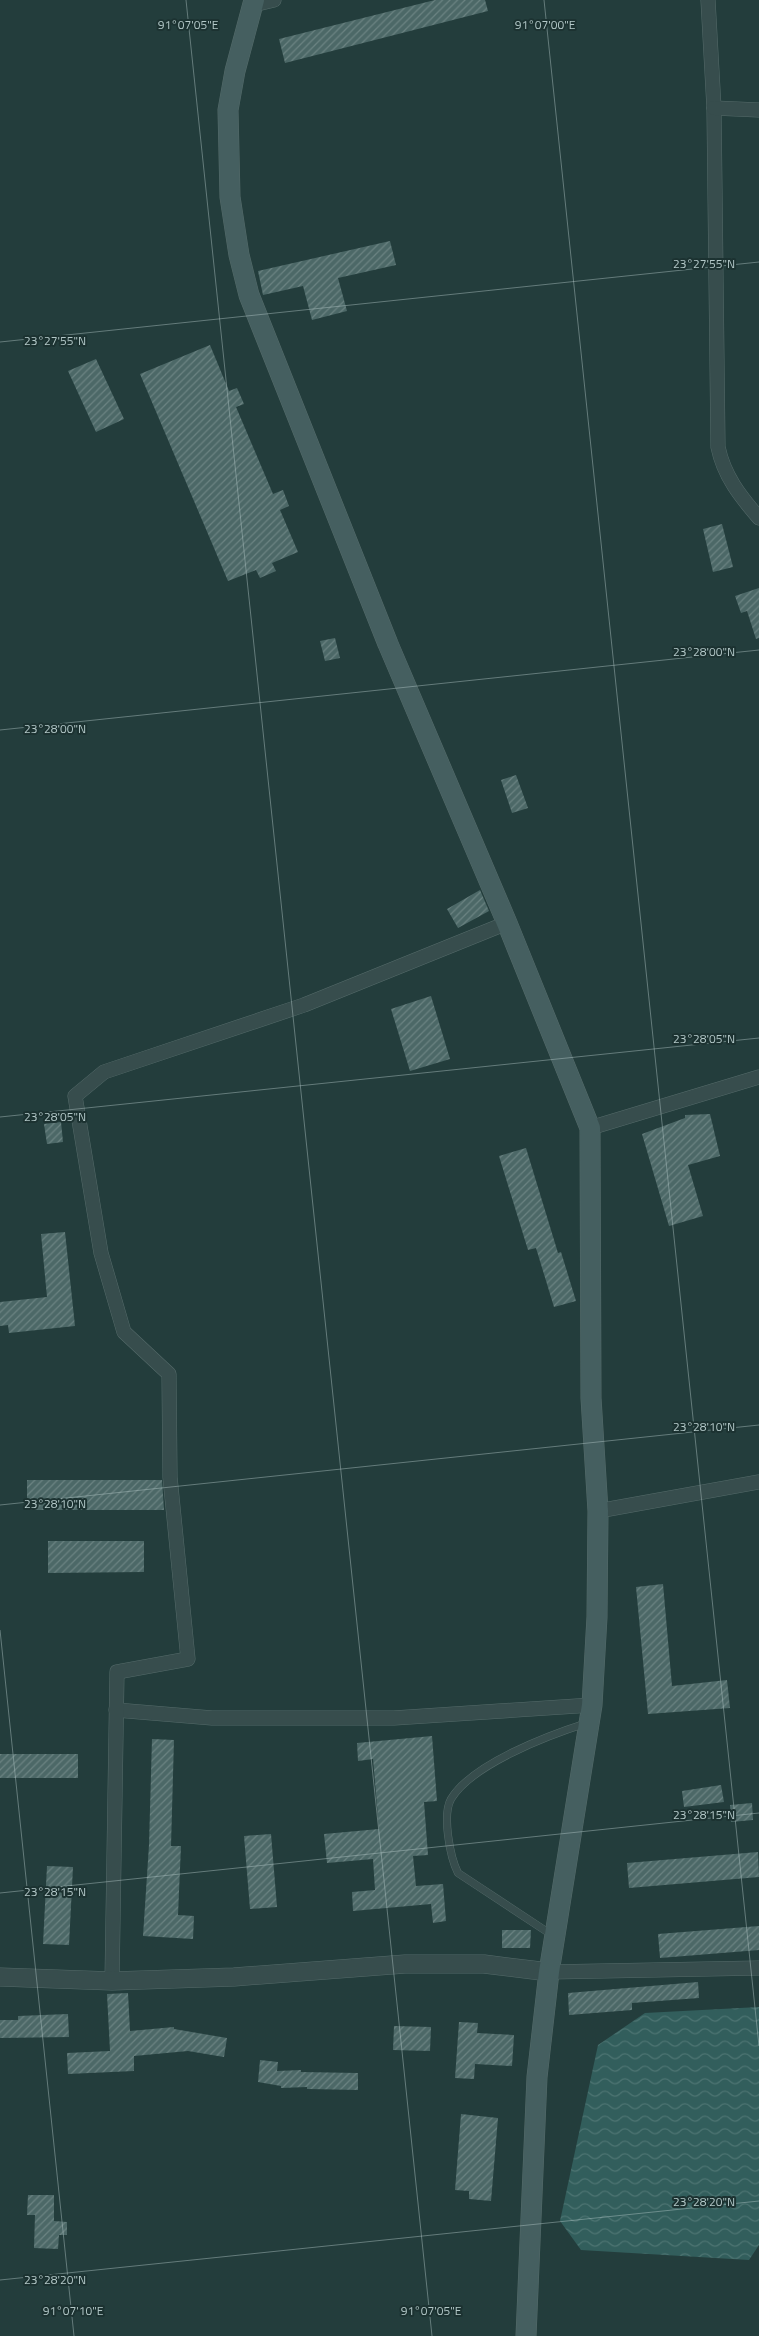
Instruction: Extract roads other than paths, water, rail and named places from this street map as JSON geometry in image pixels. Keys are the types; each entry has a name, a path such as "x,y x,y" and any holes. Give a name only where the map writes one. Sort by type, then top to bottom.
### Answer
{"main road":[{"path":"253,3 235,70 228,110 230,197 239,255 249,295 388,644 507,923 590,1128 591,1398 598,1511 597,1617 592,1713 549,1972 537,2077 526,2336"}],"street":[{"path":"253,3 274,0"},
{"path":"708,0 714,108 718,447 722,464 729,480 759,518"},
{"path":"714,108 759,110"},
{"path":"112,1981 117,1672 188,1659 170,1477 169,1374 124,1332 101,1253 74,1096 104,1072 304,1005 507,923"},
{"path":"590,1128 759,1077"},
{"path":"598,1511 759,1482"},
{"path":"116,1710 212,1718 394,1718 592,1713"},
{"path":"0,1977 112,1981 234,1977 406,1964 484,1964 549,1972 759,1968"}],"lane":[{"path":"556,1938 458,1873 452,1860 447,1833 450,1800 469,1780 516,1750 556,1733 592,1713"}],"water":[{"path":"759,2007 759,2245 749,2260 581,2250 560,2221 598,2045 645,2013"}]}
